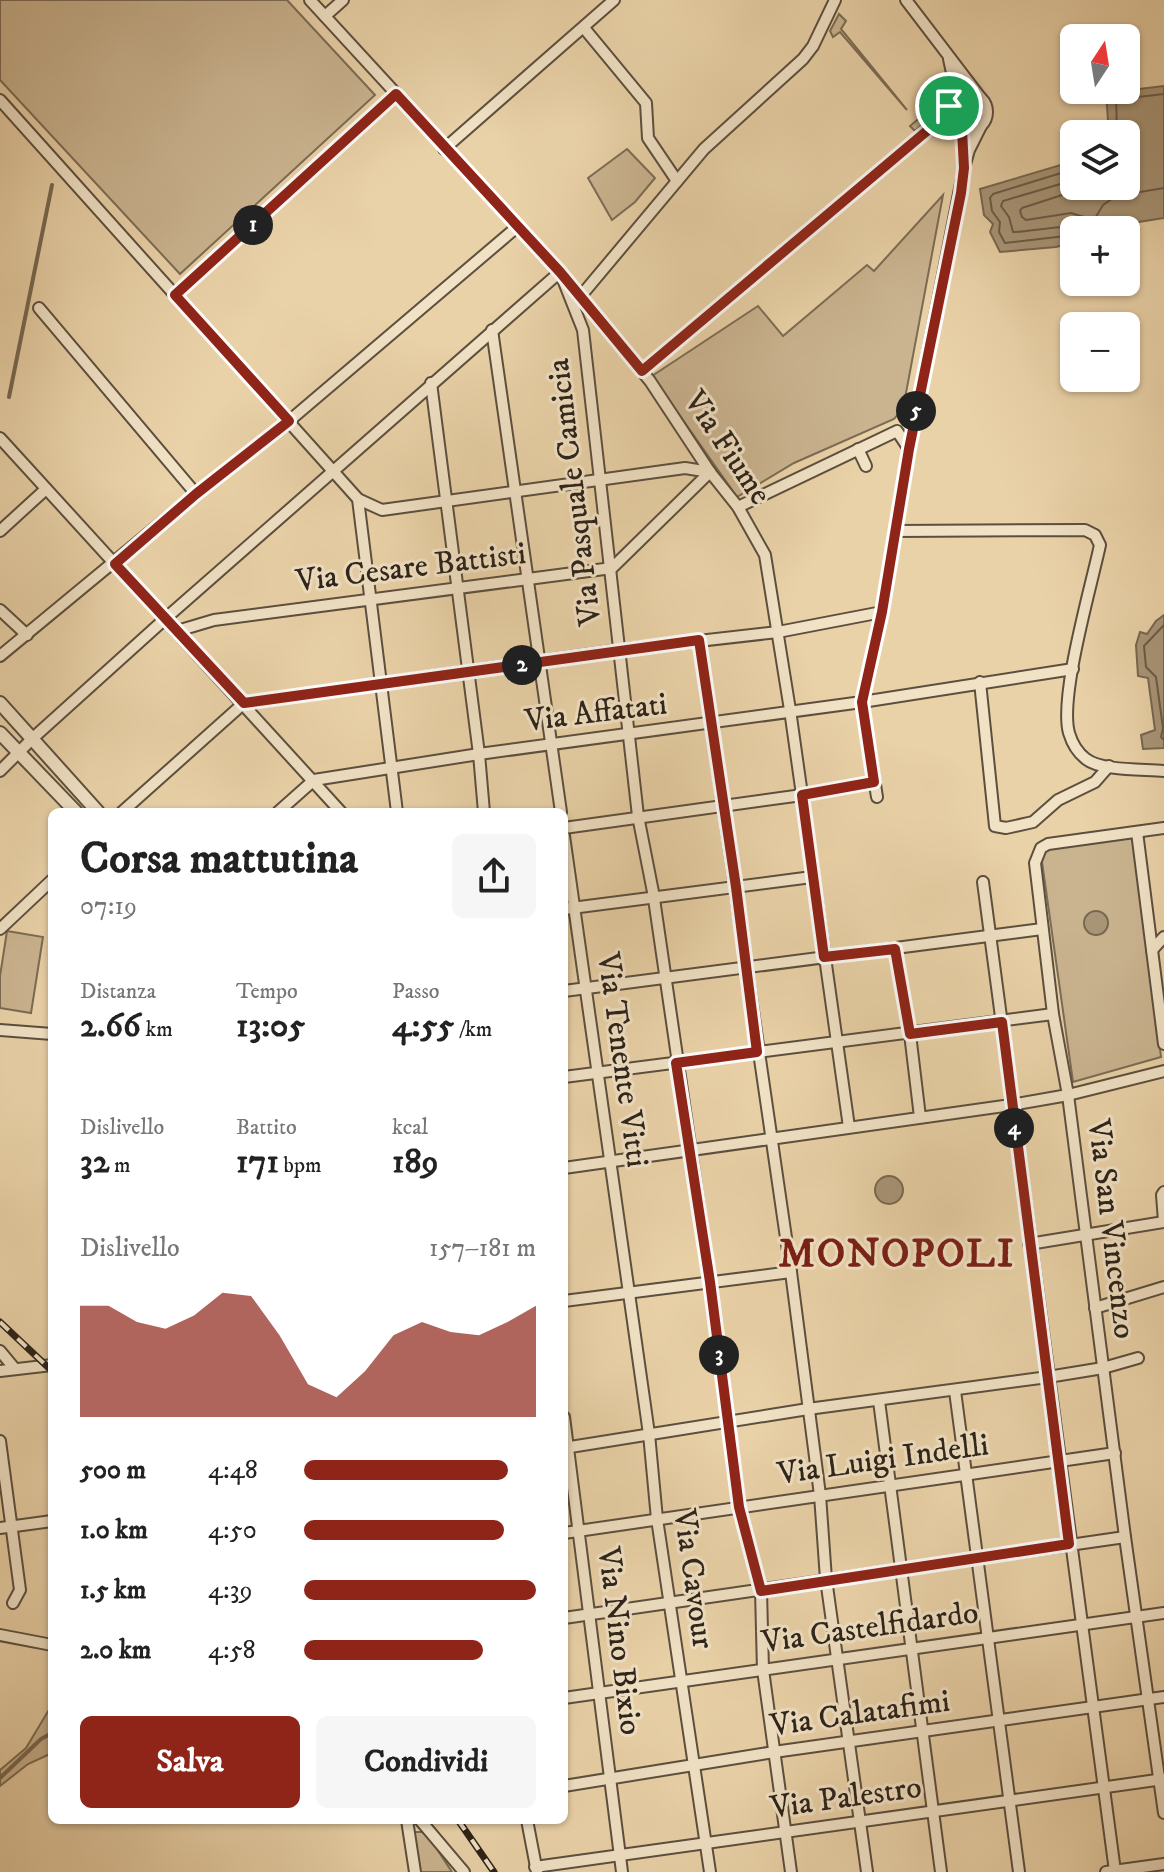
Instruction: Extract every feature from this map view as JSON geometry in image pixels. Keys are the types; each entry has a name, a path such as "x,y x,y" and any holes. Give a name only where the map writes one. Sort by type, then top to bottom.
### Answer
{"street":[{"name":"Via Fiume","path":"310,0 560,272 642,371 710,472 738,507 765,555 849,1127"},
{"path":"325,16 343,0"},
{"path":"444,149 614,0"},
{"path":"580,297 704,149 803,59 813,46 835,0"},
{"path":"877,797 862,702 882,612 909,449 964,168 969,150 985,121 987,108 906,0"},
{"path":"584,28 646,103 648,138 677,181"},
{"path":"949,56 957,96"},
{"path":"642,371 928,130 957,96 968,92 980,97"},
{"path":"175,295 396,94"},
{"path":"0,100 358,499 382,510 685,468 710,472"},
{"path":"949,106 949,118 962,130 969,131 981,126"},
{"path":"928,130 952,123"},
{"path":"962,130 964,168"},
{"path":"0,656 289,421 517,227"},
{"path":"0,771 166,618 560,272"},
{"name":"Via Pasquale Camicia","path":"560,272 583,330 638,816 710,1282 739,1507 761,1591 763,1670 791,1872"},
{"path":"39,308 196,494"},
{"path":"492,330 560,808"},
{"path":"431,383 484,808"},
{"path":"738,507 897,431 909,449"},
{"path":"0,438 338,808"},
{"path":"858,449 866,466"},
{"path":"612,568 710,472"},
{"path":"0,531 46,489"},
{"path":"358,499 397,808"},
{"path":"895,531 1085,530 1095,535 1100,545 1073,669 1067,717 1069,734 1076,749 1087,760 1109,766 1164,771"},
{"name":"Via Cesare Battisti","path":"177,631 214,620 612,568"},
{"path":"0,610 27,635"},
{"path":"126,808 244,703 619,650 778,632 882,612"},
{"path":"699,640 791,1272 820,1495 826,1579 867,1872"},
{"name":"Via Affatati","path":"314,780 1073,669"},
{"path":"980,682 995,826 1006,828 1033,822 1058,800 1095,782 1109,766"},
{"path":"0,703 94,808"},
{"path":"0,733 72,808"},
{"path":"282,808 314,780"},
{"path":"568,827 874,782"},
{"path":"1164,828 1137,832 1164,1044"},
{"name":"Via San Vincenzo","path":"1137,832 1048,844 1041,848 1035,863 1053,1014 1068,1095 1135,1617 1162,1780 1164,1813"},
{"path":"569,909 812,877"},
{"path":"983,882 1104,1788 1110,1871 1164,1864"},
{"path":"0,929 48,884"},
{"name":"Via Tenente Vitti","path":"569,909 598,1073 627,1293"},
{"path":"568,991 1042,929"},
{"path":"1152,950 1164,937"},
{"path":"895,949 920,1117"},
{"path":"568,1077 1053,1014"},
{"path":"0,1030 48,1034"},
{"path":"568,1168 1011,1105 1068,1095 1164,1071"},
{"path":"1029,1244 1164,1222 1164,1192"},
{"path":"568,1300 791,1272"},
{"path":"1095,1308 1164,1287"},
{"name":"Via Cavour","path":"627,1293 710,1872"},
{"path":"0,1351 15,1369"},
{"name":"Via San Vincenzo","path":"1103,1368 1138,1358"},
{"path":"0,1371 48,1365"},
{"path":"568,1447 1103,1368"},
{"path":"955,1391 1019,1872"},
{"path":"879,1401 941,1872"},
{"path":"0,1441 20,1590 13,1603"},
{"name":"Via Luigi Indelli","path":"568,1532 1115,1453"},
{"name":"Via Nino Bixio","path":"568,1461 622,1872"},
{"path":"0,1528 48,1522"},
{"path":"568,1618 1125,1537"},
{"name":"Via Castelfidardo","path":"568,1697 1164,1613"},
{"path":"0,1635 48,1644"},
{"name":"Via Calatafimi","path":"568,1785 774,1752 1164,1697"},
{"name":"Via Palestro","path":"536,1870 620,1855 1162,1780"},
{"path":"408,1824 415,1872"},
{"path":"423,1824 464,1872"},
{"path":"528,1824 536,1870"}],"shaded area":[{"path":"0,0 287,0 375,95 180,274 0,80"},
{"path":"839,14 846,21 841,29 907,110 840,32 833,37 830,31"},
{"path":"968,97 977,100 980,109 977,118 968,121 959,118 956,109 959,100"},
{"path":"943,98 941,107 915,131 910,126"},
{"path":"627,149 655,178 635,202 612,220 588,178"},
{"path":"943,195 903,409 894,419 794,463 737,497 652,376 758,306 783,336 867,265 874,271"},
{"path":"1134,835 1161,1057 1073,1082 1042,862 1043,851 1050,846"},
{"path":"7,931 43,937 31,1013 0,1008 0,976"},
{"path":"48,1711 48,1755 28,1764 0,1786 0,1770 26,1748"},
{"path":"414,1832 422,1832 431,1840 452,1872 419,1872"}],"water":[{"path":"1164,86 1164,218 1140,222 1140,216 1060,216 1060,246 1000,252 990,232 993,224 984,215 980,189 1060,165 1060,200 1140,200 1140,120 1108,120 1107,104 1140,104 1140,89"},
{"path":"1164,615 1164,748 1143,749 1141,735 1155,730 1148,678 1138,676 1136,645 1140,632 1147,634"},
{"path":"1096,911 1105,914 1108,923 1105,932 1096,935 1087,932 1084,923 1087,914"},
{"path":"889,1176 899,1180 903,1190 899,1200 889,1204 879,1200 875,1190 879,1180"}],"waterway":[{"path":"9,397 52,185"},
{"path":"0,1778 48,1735"}],"railway":[{"path":"0,1322 48,1367"},
{"path":"461,1824 494,1872"}],"district":[{"name":"MONOPOLI","path":"897,1255"}],"route":[{"path":"396,94 560,272 642,371 928,130 949,106 949,118 962,130 964,168 909,449 882,612 862,702 874,782 802,795 824,957 895,949 910,1034 1002,1022 1069,1544 761,1591 739,1507 710,1282 676,1063 757,1052 699,640 244,703 115,564 196,494 289,421 175,295 396,94"}]}
